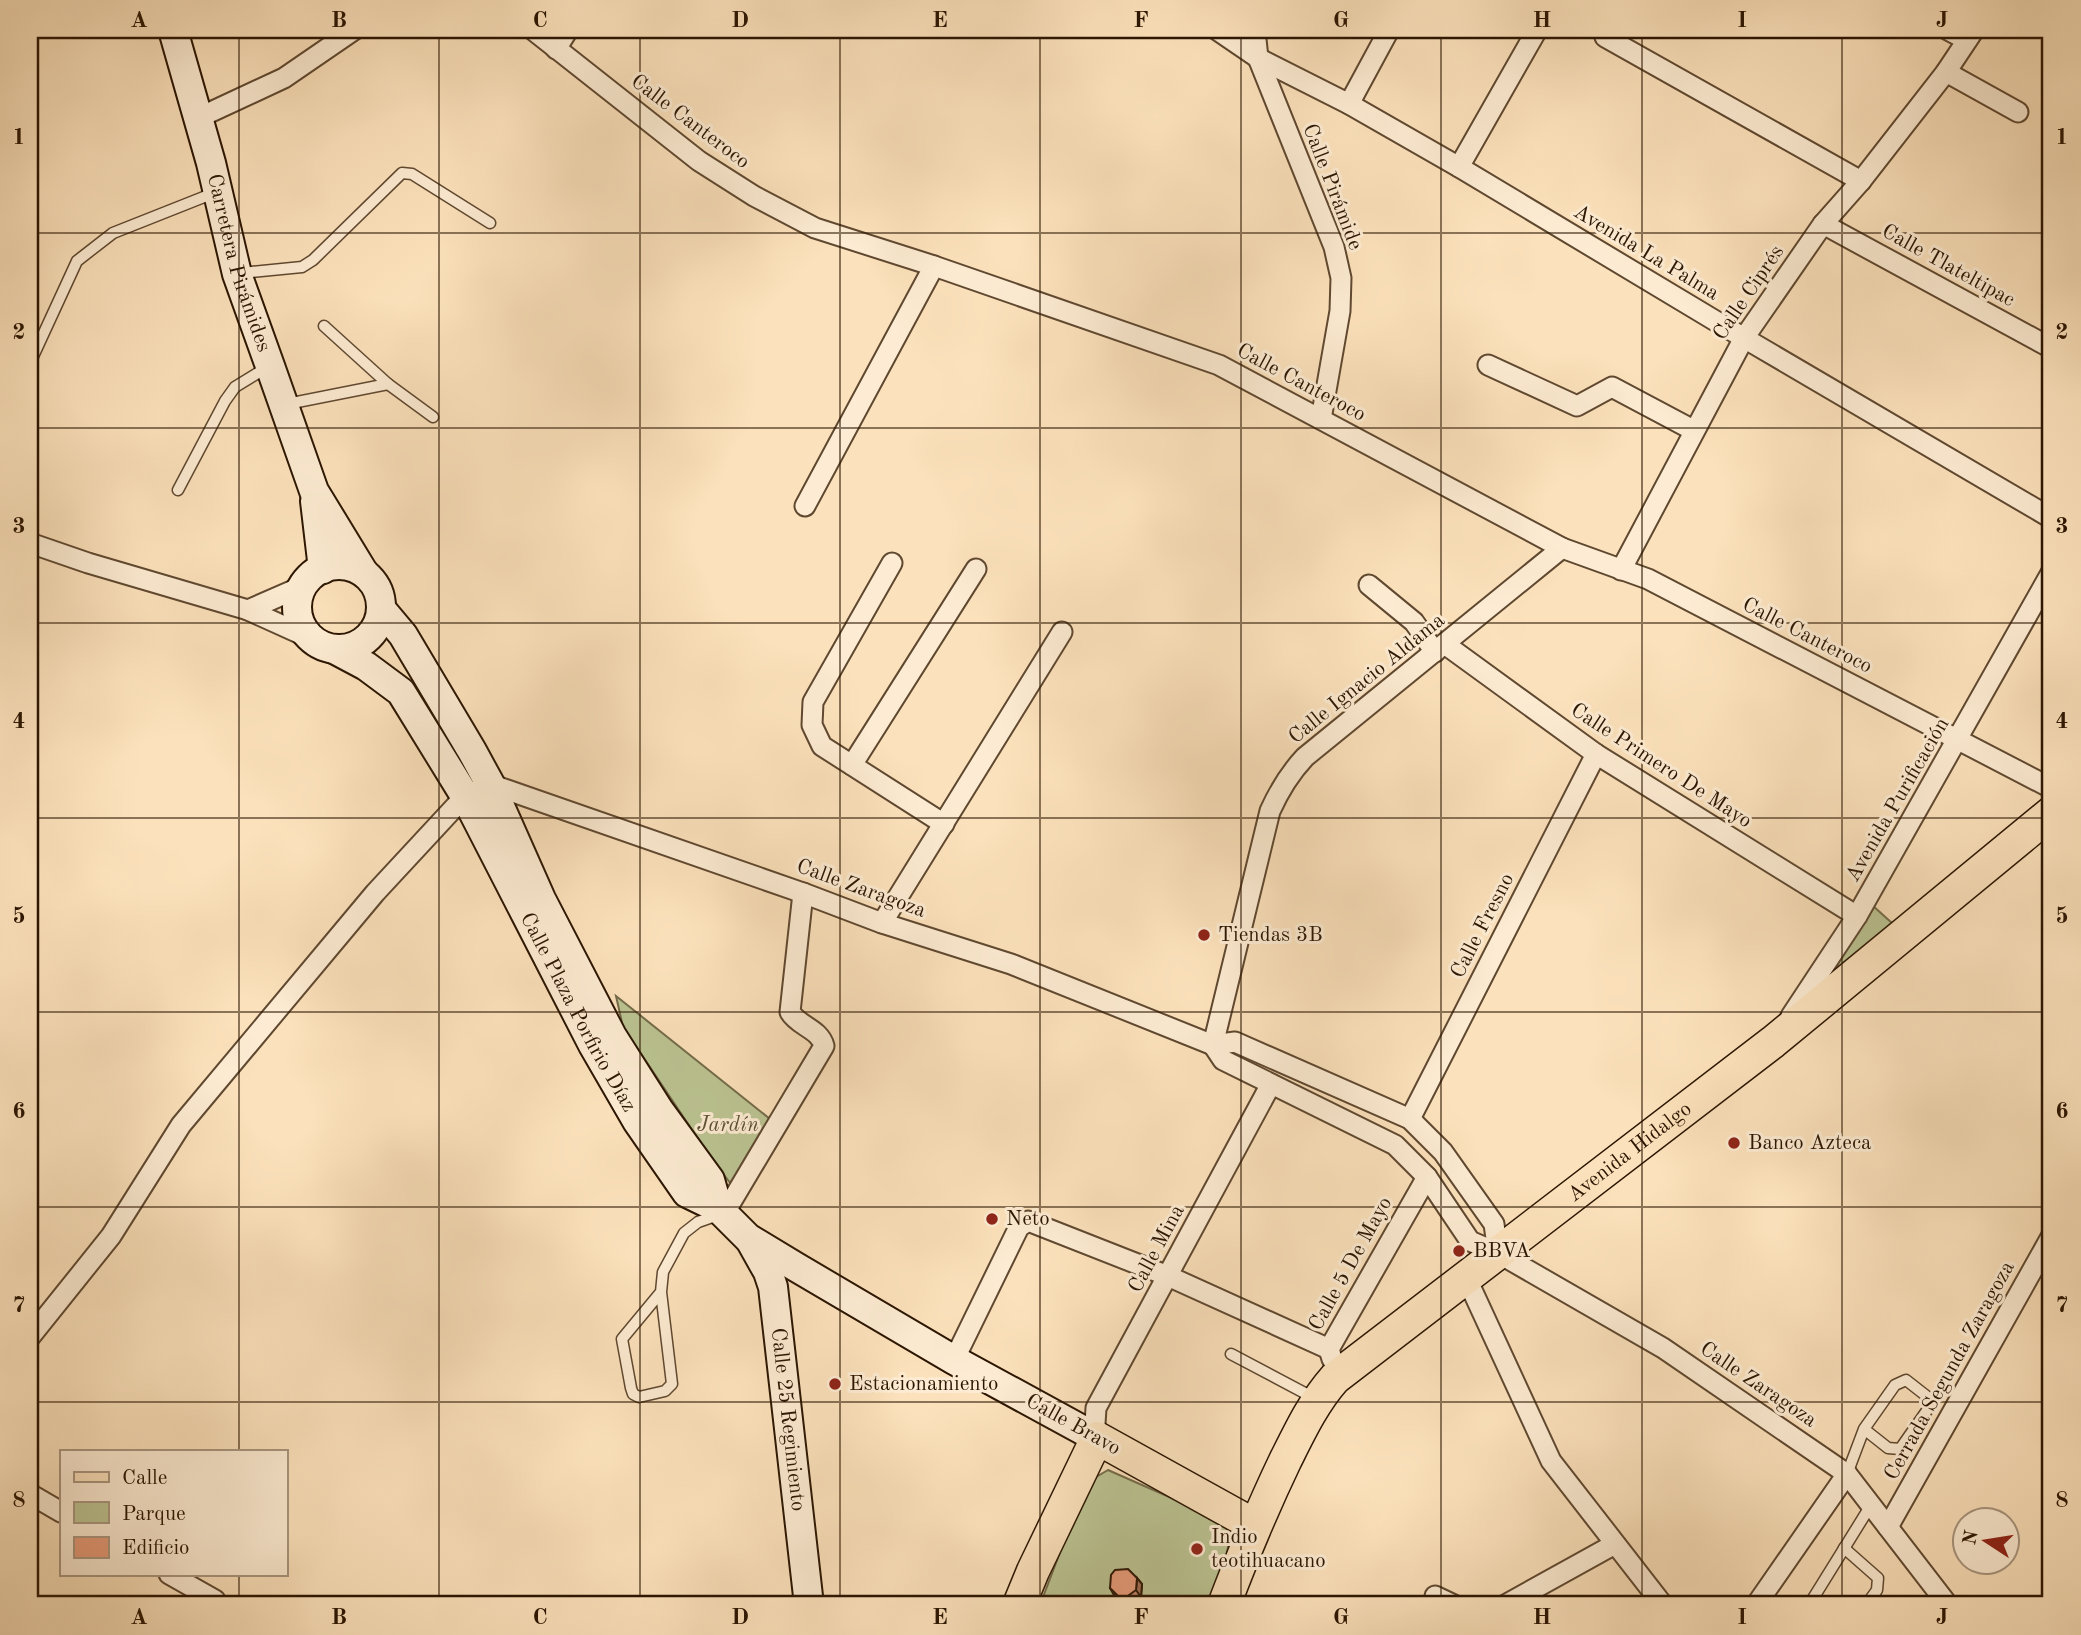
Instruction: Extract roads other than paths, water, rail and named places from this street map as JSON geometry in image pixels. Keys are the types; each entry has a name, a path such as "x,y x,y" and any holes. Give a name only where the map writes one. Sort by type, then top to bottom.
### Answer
{"main road":[{"name":"Carretera Pirámides","path":"173,30 218,192 237,274 314,491"},
{"path":"314,491 364,573 374,583 382,610 371,635 361,644 348,649 322,643"},
{"path":"313,578 314,491"},
{"path":"364,573 337,565 313,578 298,599 302,626 322,643 366,666 401,692 478,790"},
{"path":"382,610 403,635 478,790"},
{"name":"Calle Plaza Porfirio Díaz","path":"478,790 541,899 612,1036 659,1110 710,1180 721,1211 748,1238"},
{"name":"Avenida Hidalgo","path":"1224,1605 1254,1525 1327,1375 1466,1277 1773,1042 2051,813"},
{"name":"Calle Bravo","path":"748,1238 954,1360 1254,1525"},
{"name":"Calle 25 Regimiento","path":"748,1238 774,1287 809,1605"},
{"path":"1019,1605 1097,1438"}],"street":[{"path":"198,118 284,78 354,30"},
{"name":"Calle Canteroco","path":"533,30 699,162 754,196 815,228 934,266 1219,365 1562,548 1648,579 2051,788"},
{"path":"556,49 568,30"},
{"name":"Avenida La Palma","path":"1217,30 1258,58 1349,104 1459,167 2051,518"},
{"name":"Calle Pirámide","path":"1255,30 1258,58 1334,247 1341,278 1340,311 1321,419"},
{"path":"1349,104 1389,30"},
{"path":"1459,167 1537,30"},
{"path":"1948,30 1971,35"},
{"name":"Calle Ciprés","path":"1621,570 1744,338 1823,224 1861,181 1946,72 1971,35"},
{"path":"1605,37 1861,181"},
{"path":"1946,72 2018,112"},
{"name":"Calle Tlateltipac","path":"1823,224 2051,348"},
{"path":"804,506 934,266"},
{"path":"1488,365 1577,406 1607,388 1618,389 1693,430"},
{"path":"30,543 248,610 322,643"},
{"name":"Calle Ignacio Aldama","path":"1213,1045 1270,811 1293,770 1305,757 1562,548"},
{"path":"892,564 813,702 812,725 822,746 944,824"},
{"path":"852,765 976,569"},
{"name":"Avenida Purificación","path":"1773,1042 1857,916 2051,573"},
{"path":"248,610 313,578"},
{"name":"Calle Primero De Mayo","path":"1369,585 1414,622 1440,648 1596,754 1857,916"},
{"path":"882,923 1062,632"},
{"name":"Calle Fresno","path":"1410,1119 1596,754"},
{"path":"30,1338 111,1237 181,1125 375,893 478,790"},
{"name":"Calle Zaragoza","path":"478,790 803,893 882,923 1011,964 1213,1045 1235,1042 1410,1119 1443,1152 1494,1224 1498,1253"},
{"path":"721,1211 824,1045 818,1035 795,1019 790,1012 803,893"},
{"name":"Calle Zaragoza","path":"1213,1045 1223,1060 1395,1145 1427,1177 1470,1241 1498,1253 1663,1348 1847,1474 1948,1605"},
{"name":"Calle Mina","path":"1097,1438 1096,1408 1271,1084"},
{"name":"Calle 5 De Mayo","path":"1327,1375 1427,1177"},
{"path":"954,1360 1023,1223 1034,1221 1168,1276 1327,1375"},
{"name":"Cerrada Segunda Zaragoza","path":"1888,1527 2051,1237"},
{"path":"1466,1277 1551,1461 1663,1605"},
{"path":"1756,1605 1847,1474"},
{"path":"30,1494 60,1511"},
{"path":"1505,1605 1615,1544"},
{"path":"173,1576 215,1600"},
{"path":"1435,1597 1454,1605"}],"lane":[{"path":"237,274 302,267 313,260 402,173 412,174 490,223"},
{"path":"30,363 78,261 113,233 218,192"},
{"path":"324,326 388,384 433,417"},
{"path":"178,491 235,387 270,366"},
{"path":"283,404 388,384"},
{"path":"661,1292 624,1336 622,1342 631,1388 633,1394 639,1397 665,1391 672,1384 661,1292 663,1272 684,1233 698,1222 721,1211"},
{"path":"1231,1354 1327,1375"},
{"path":"1847,1474 1864,1429 1900,1381 1912,1383 1929,1398 1928,1409 1900,1450 1888,1448 1864,1429"},
{"path":"1810,1605 1871,1505"},
{"path":"1844,1548 1878,1578 1877,1590 1866,1605"}],"place":[{"name":"Tiendas 3B","path":"1204,935"},
{"name":"Banco Azteca","path":"1734,1143"},
{"name":"Neto","path":"992,1219"},
{"name":"BBVA","path":"1459,1251"},
{"name":"Estacionamiento","path":"835,1384"},
{"name":"Indio teotihuacano","path":"1197,1549"}],"park label":[{"name":"Jardín","path":"728,1125"}]}
